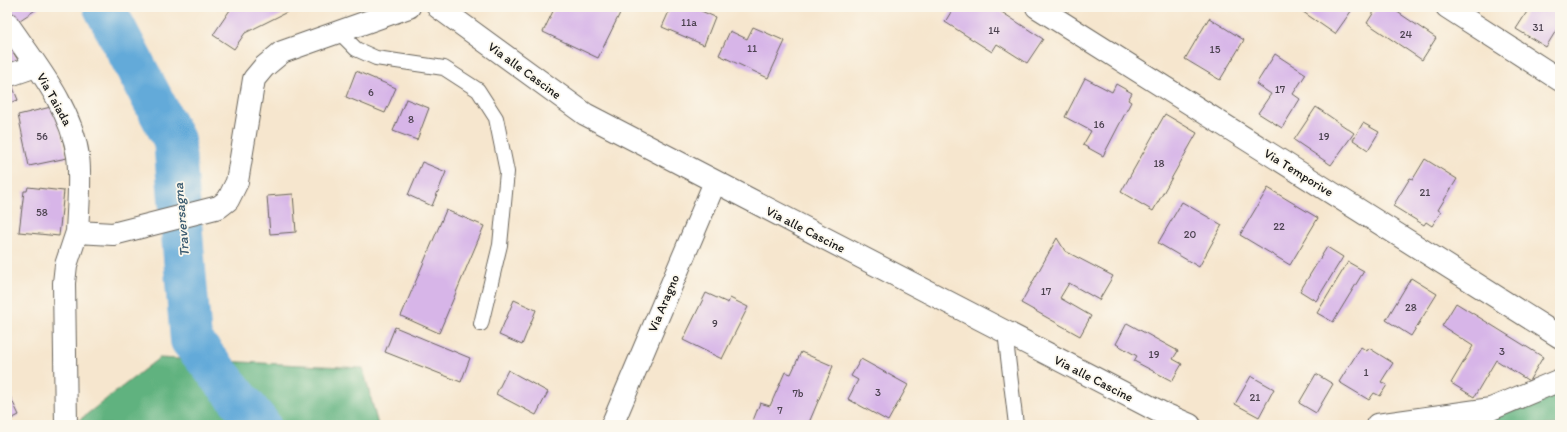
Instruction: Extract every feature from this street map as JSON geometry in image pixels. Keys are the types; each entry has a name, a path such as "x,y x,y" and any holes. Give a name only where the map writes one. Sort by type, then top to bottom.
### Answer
{"street":[{"path":"77,232 113,234 218,208 228,200 238,182 254,79 264,67 282,52 340,33 409,7"},
{"name":"Via alle Cascine","path":"438,7 586,114 1160,412 1190,425"},
{"name":"Via Temporive","path":"1037,7 1560,336"},
{"path":"1447,7 1560,80"},
{"name":"Via Taiada","path":"7,23 63,109 76,143 79,158 77,232 66,265 64,283 66,425"},
{"path":"7,76 36,66"},
{"name":"Via Aragno","path":"612,425 715,182"},
{"path":"1377,425 1491,410 1560,380"}],"lane":[{"path":"340,33 356,50 376,58 444,68 478,90 496,118 507,172 500,245 481,324"},
{"path":"1005,332 1016,425"}],"green space":[{"path":"159,358 363,368 378,425 73,425"},
{"path":"1560,380 1560,425 1377,425 1491,409"}],"building":[{"path":"8,7 40,7 17,22"},
{"path":"229,7 297,7 245,33 234,49 213,35 230,10"},
{"path":"555,7 623,7 598,58 543,32"},
{"path":"671,7 692,7 715,17 704,45 662,27"},
{"path":"954,7 994,7 1043,39 1027,63 997,44 992,52 945,22"},
{"path":"1296,7 1354,7 1335,34"},
{"path":"1377,7 1390,7 1436,38 1422,60 1367,23"},
{"path":"1530,7 1560,9 1560,24 1546,47 1516,29"},
{"path":"1209,18 1244,40 1220,80 1185,59"},
{"path":"753,27 785,41 768,78 719,55 730,31 747,39"},
{"path":"7,28 19,49 13,52 18,60 7,65"},
{"path":"1275,54 1306,74 1293,94 1300,99 1282,128 1258,113 1271,94 1256,84"},
{"path":"356,71 396,88 385,113 346,97"},
{"path":"1085,78 1112,92 1116,84 1132,93 1128,100 1131,102 1103,156 1083,145 1091,131 1065,117"},
{"path":"12,85 18,100 7,104 7,86"},
{"path":"406,99 429,108 417,140 393,131"},
{"path":"55,106 67,158 29,166 18,115"},
{"path":"1316,107 1354,133 1331,165 1294,140"},
{"path":"1165,114 1197,133 1153,211 1121,192"},
{"path":"1363,123 1379,132 1368,150 1353,140"},
{"path":"1425,159 1457,179 1438,210 1441,212 1432,226 1426,222 1424,225 1393,206 1410,178 1413,179"},
{"path":"422,162 446,172 432,206 408,195"},
{"path":"28,187 64,191 59,236 19,232 24,191 27,191"},
{"path":"1268,188 1318,218 1290,265 1240,235"},
{"path":"293,194 296,232 270,234 267,196"},
{"path":"1182,202 1222,225 1199,267 1158,243"},
{"path":"446,210 484,226 439,333 401,316"},
{"path":"1057,238 1065,251 1113,276 1099,300 1069,283 1060,298 1091,316 1080,336 1021,303"},
{"path":"1327,247 1343,257 1316,301 1300,291"},
{"path":"1348,262 1364,271 1333,322 1317,313"},
{"path":"1411,278 1437,294 1411,336 1386,320"},
{"path":"706,293 728,303 730,298 748,307 722,359 683,340"},
{"path":"514,300 536,310 522,345 499,335"},
{"path":"1456,303 1543,357 1529,381 1496,360 1474,397 1451,383 1473,346 1442,326"},
{"path":"1127,323 1178,351 1173,359 1182,364 1172,381 1134,361 1137,356 1116,344"},
{"path":"395,327 470,358 461,382 385,352"},
{"path":"1361,347 1367,351 1369,348 1393,363 1381,382 1387,385 1380,396 1374,393 1369,400 1339,382"},
{"path":"801,352 833,366 808,425 756,425 752,423 760,403 770,406 785,372 791,374"},
{"path":"861,359 908,385 888,421 848,399 858,380 851,376"},
{"path":"508,370 548,392 536,415 496,394"},
{"path":"1316,374 1333,384 1316,413 1299,403"},
{"path":"1251,376 1274,389 1259,417 1235,404"},
{"path":"7,390 19,415 7,421"}],"waterway":[{"name":"Traversagna","path":"104,7 174,140 191,340 260,425"}]}
